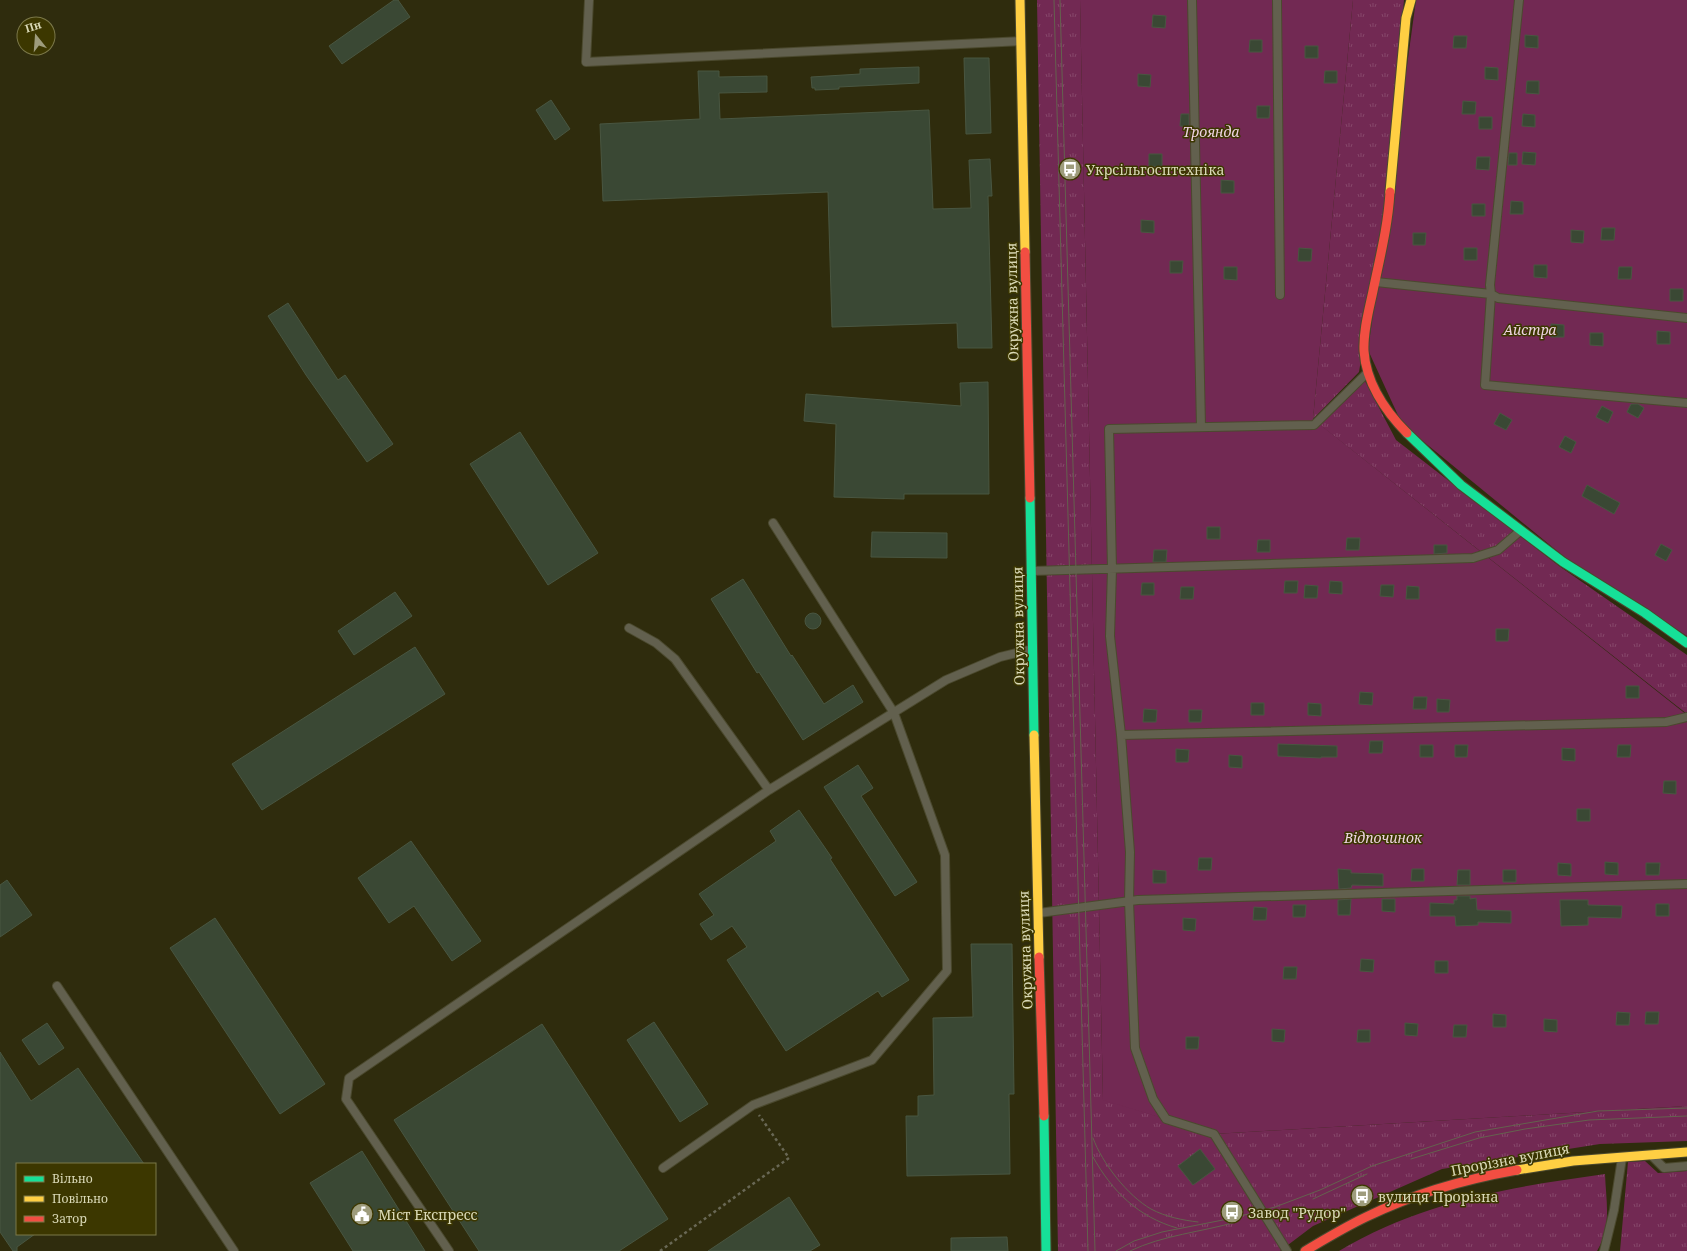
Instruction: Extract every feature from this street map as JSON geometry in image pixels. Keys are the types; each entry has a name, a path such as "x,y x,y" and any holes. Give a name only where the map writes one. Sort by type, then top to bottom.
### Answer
{"main road":[{"name":"Окружна вулиця","path":"1020,0 1046,1251"},
{"path":"1411,0 1406,18 1388,222 1367,319 1364,350 1368,372 1384,405 1398,424 1461,485 1563,562 1645,613 1687,643"},
{"name":"Прорізна вулиця","path":"1305,1251 1387,1207 1450,1185 1491,1174 1588,1159 1687,1152"}],"lane":[{"path":"589,0 586,62 1021,41"},
{"path":"1192,0 1201,427"},
{"path":"1277,0 1280,295"},
{"path":"1519,0 1490,285 1491,294 1485,385 1687,403"},
{"path":"1376,282 1491,294 1498,298 1687,318"},
{"path":"1287,1251 1214,1134 1166,1119 1154,1099 1135,1048 1129,901 1130,852 1121,734 1110,636 1112,568 1109,429 1314,425 1368,372"},
{"path":"663,1168 753,1106 872,1060 948,971 945,855 894,713 773,523"},
{"path":"1031,571 1473,558 1498,550 1521,530"},
{"path":"629,628 656,643 675,659 769,790"},
{"path":"449,1251 346,1099 349,1078 769,790 946,680 1000,657 1033,649"},
{"path":"1121,734 1666,722 1687,717"},
{"path":"1038,913 1129,901 1687,884"},
{"path":"57,986 234,1251"},
{"path":"1649,1154 1664,1168 1687,1166"},
{"path":"1604,1251 1614,1210 1623,1156"}],"path":[{"path":"660,1251 789,1158 753,1106"}],"green space":[{"path":"1037,0 1080,0 1103,1099 1214,1134 1687,1106 1687,1141 1600,1144 1442,1169 1313,1226 1280,1251 1058,1251"},
{"name":"Відпочинок","path":"1080,0 1353,0 1313,419 1687,715 1687,1106 1214,1134 1103,1100"},
{"path":"1353,0 1404,0 1384,221 1359,372 1313,419"},
{"name":"Айстра","path":"1416,0 1687,0 1687,636 1567,559 1402,424 1368,350"},
{"path":"1365,381 1396,440 1559,566 1687,655 1687,714 1320,425"},
{"path":"1645,1161 1658,1173 1687,1171 1687,1251 1620,1251 1628,1162"},
{"path":"1605,1174 1607,1214 1605,1232 1597,1251 1339,1251 1371,1234 1435,1208 1536,1184"}],"building":[{"path":"394,0 398,0 410,17 342,64 329,46"},
{"path":"1153,15 1166,16 1165,28 1152,27"},
{"path":"1525,35 1538,36 1538,48 1525,47"},
{"path":"1454,36 1467,36 1466,48 1453,48"},
{"path":"1250,40 1262,40 1262,52 1249,52"},
{"path":"1305,46 1318,46 1318,58 1305,58"},
{"path":"964,58 989,58 991,133 966,134"},
{"path":"919,67 919,83 839,87 839,89 815,90 815,88 812,88 811,77 860,74 860,69"},
{"path":"1485,67 1498,68 1498,80 1485,79"},
{"path":"698,71 719,71 719,77 767,76 767,92 719,93 720,119 929,110 933,209 971,208 969,160 990,159 992,196 988,196 992,348 958,348 957,323 832,327 828,192 603,201 600,124 700,119"},
{"path":"1325,71 1337,71 1337,83 1324,83"},
{"path":"1138,74 1151,75 1150,87 1138,86"},
{"path":"1527,81 1539,81 1539,94 1526,93"},
{"path":"551,100 570,129 555,140 536,110"},
{"path":"1463,101 1476,102 1475,114 1462,114"},
{"path":"1257,106 1270,106 1269,118 1257,118"},
{"path":"1181,114 1189,114 1189,127 1180,126"},
{"path":"1523,114 1535,115 1535,127 1522,126"},
{"path":"1479,117 1492,117 1492,129 1479,129"},
{"path":"1523,152 1536,153 1535,165 1522,164"},
{"path":"1509,153 1517,153 1517,165 1508,165"},
{"path":"1149,154 1162,154 1162,167 1149,166"},
{"path":"1477,157 1490,157 1489,170 1476,169"},
{"path":"1221,180 1234,181 1234,193 1221,193"},
{"path":"1511,201 1523,202 1523,214 1510,214"},
{"path":"1472,204 1485,204 1485,216 1472,216"},
{"path":"1141,220 1154,221 1154,233 1141,232"},
{"path":"1602,228 1615,228 1614,240 1601,240"},
{"path":"1571,230 1584,231 1583,243 1571,242"},
{"path":"1413,233 1426,233 1425,245 1413,245"},
{"path":"1299,248 1312,249 1311,261 1298,261"},
{"path":"1464,248 1477,248 1477,260 1464,260"},
{"path":"1170,261 1183,261 1182,273 1170,273"},
{"path":"1534,265 1547,265 1547,278 1534,277"},
{"path":"1224,267 1237,267 1237,280 1224,279"},
{"path":"1619,267 1632,267 1631,279 1618,279"},
{"path":"1670,289 1683,289 1683,301 1670,301"},
{"path":"288,303 338,380 345,375 393,444 367,462 306,375 268,316"},
{"path":"1551,324 1564,325 1564,337 1551,337"},
{"path":"1657,331 1670,332 1670,344 1657,344"},
{"path":"1590,333 1603,333 1603,346 1590,345"},
{"path":"988,382 989,494 904,494 904,499 834,497 836,424 804,421 806,394 961,406 960,383"},
{"path":"1631,404 1638,404 1644,408 1638,418 1627,412"},
{"path":"1602,406 1613,412 1608,423 1596,417"},
{"path":"1500,413 1512,420 1506,430 1494,424"},
{"path":"520,432 598,553 548,585 470,464"},
{"path":"1565,436 1576,442 1571,453 1559,447"},
{"path":"1587,485 1620,503 1614,514 1582,496"},
{"path":"1207,527 1220,527 1220,539 1207,539"},
{"path":"872,532 947,533 947,558 871,557"},
{"path":"1347,538 1360,538 1359,550 1346,550"},
{"path":"1258,540 1270,540 1270,552 1257,552"},
{"path":"1661,544 1672,550 1666,561 1655,555"},
{"path":"1434,545 1447,545 1447,553 1434,554"},
{"path":"1154,550 1167,550 1166,562 1153,562"},
{"path":"743,579 791,656 792,655 824,704 853,685 863,702 803,740 759,672 757,673 711,599"},
{"path":"1285,581 1298,581 1297,593 1284,593"},
{"path":"1330,581 1342,582 1342,594 1329,593"},
{"path":"1142,583 1154,583 1154,595 1141,595"},
{"path":"1305,585 1318,586 1317,598 1304,598"},
{"path":"1381,585 1394,585 1393,597 1380,596"},
{"path":"1407,586 1419,587 1419,599 1406,599"},
{"path":"1181,587 1194,587 1193,599 1180,599"},
{"path":"395,592 412,616 354,655 338,631"},
{"path":"813,613 819,615 821,621 819,627 813,629 807,627 805,621 807,615"},
{"path":"1496,629 1509,629 1508,641 1496,641"},
{"path":"415,647 445,694 262,810 232,764"},
{"path":"1626,686 1639,686 1639,698 1626,698"},
{"path":"1360,692 1373,693 1372,705 1359,704"},
{"path":"1414,697 1427,697 1426,709 1413,709"},
{"path":"1437,699 1450,700 1449,712 1437,712"},
{"path":"1251,703 1264,703 1264,715 1251,715"},
{"path":"1308,703 1321,704 1321,716 1308,715"},
{"path":"1144,709 1157,710 1156,722 1143,722"},
{"path":"1189,710 1202,710 1201,722 1189,722"},
{"path":"1370,741 1383,741 1382,753 1369,753"},
{"path":"1278,744 1337,746 1337,757 1321,758 1278,756"},
{"path":"1420,745 1433,745 1433,757 1420,757"},
{"path":"1455,745 1468,745 1467,757 1455,757"},
{"path":"1618,745 1631,745 1630,757 1617,757"},
{"path":"1562,748 1575,749 1575,761 1562,760"},
{"path":"1176,749 1189,750 1188,762 1176,762"},
{"path":"1229,755 1242,756 1242,768 1229,767"},
{"path":"858,765 873,788 861,796 917,882 895,896 824,787"},
{"path":"1664,781 1676,781 1676,794 1663,793"},
{"path":"1577,809 1590,809 1590,821 1577,821"},
{"path":"799,810 832,858 830,859 909,980 882,997 878,991 786,1051 727,960 747,947 732,926 711,940 700,924 714,915 699,894 776,841 770,831"},
{"path":"411,841 481,941 452,961 414,906 389,923 358,878"},
{"path":"1199,858 1212,858 1211,870 1198,870"},
{"path":"1605,862 1618,863 1618,875 1605,874"},
{"path":"1558,863 1571,864 1571,876 1558,875"},
{"path":"1646,863 1660,863 1659,875 1646,875"},
{"path":"1338,869 1351,870 1351,873 1383,874 1383,886 1352,885 1351,888 1339,889"},
{"path":"1412,869 1424,869 1424,881 1411,881"},
{"path":"1153,870 1166,871 1166,883 1153,883"},
{"path":"1458,870 1470,870 1470,885 1457,885"},
{"path":"1503,870 1516,870 1516,882 1503,882"},
{"path":"7,880 32,915 0,937 0,885"},
{"path":"1457,896 1470,896 1470,899 1476,898 1477,910 1511,911 1511,923 1478,922 1478,925 1456,926 1455,916 1430,916 1430,903 1454,904 1454,900 1457,900"},
{"path":"1351,899 1350,915 1338,915 1338,900"},
{"path":"1382,899 1395,899 1395,912 1382,911"},
{"path":"1560,900 1588,900 1588,905 1622,906 1621,918 1588,917 1588,925 1561,926"},
{"path":"1656,904 1669,904 1669,916 1656,916"},
{"path":"1293,905 1306,905 1305,917 1293,917"},
{"path":"1254,907 1267,908 1266,920 1253,920"},
{"path":"215,918 325,1084 280,1114 170,948"},
{"path":"1183,918 1196,919 1195,931 1183,930"},
{"path":"971,944 1012,944 1014,1094 1009,1094 1010,1174 907,1176 906,1116 918,1116 918,1096 934,1095 933,1018 973,1017"},
{"path":"1361,959 1374,960 1373,972 1360,971"},
{"path":"1435,961 1448,961 1448,973 1435,973"},
{"path":"1284,967 1297,967 1296,979 1283,979"},
{"path":"1617,1012 1630,1013 1629,1025 1616,1025"},
{"path":"1646,1012 1659,1012 1658,1024 1645,1024"},
{"path":"1493,1014 1506,1015 1506,1027 1493,1027"},
{"path":"1544,1019 1557,1020 1557,1032 1544,1031"},
{"path":"654,1022 708,1104 680,1122 627,1040"},
{"path":"47,1023 64,1048 39,1065 22,1040"},
{"path":"1405,1023 1418,1024 1417,1036 1405,1035"},
{"path":"542,1024 668,1219 619,1251 479,1251 394,1120"},
{"path":"1454,1025 1467,1025 1466,1037 1453,1037"},
{"path":"1272,1029 1285,1030 1284,1042 1272,1041"},
{"path":"1358,1030 1370,1030 1370,1042 1357,1042"},
{"path":"1186,1037 1199,1037 1198,1049 1186,1049"},
{"path":"0,1052 31,1101 78,1068 143,1163 16,1163 16,1235 34,1235 17,1247 17,1251 13,1251 0,1232"},
{"path":"1200,1149 1215,1169 1193,1185 1178,1166"},
{"path":"362,1151 425,1251 353,1251 310,1183"},
{"path":"789,1197 820,1245 810,1251 708,1251"},
{"path":"1007,1237 1008,1251 951,1251 951,1238"}],"tram line":[{"path":"1054,0 1088,1251"},
{"path":"1060,0 1095,1251"},
{"path":"1116,1251 1134,1241 1162,1232 1233,1218 1275,1207 1320,1190 1372,1166 1475,1132 1598,1111 1687,1108"},
{"path":"1411,1159 1479,1138 1525,1129 1589,1120 1687,1116"},
{"path":"1093,1138 1109,1168 1125,1187 1142,1203 1151,1209 1168,1216 1198,1222"},
{"path":"1093,1157 1100,1169 1118,1192 1138,1210 1150,1217 1177,1228"},
{"path":"1313,1199 1367,1174"},
{"path":"1130,1251 1169,1237 1236,1222"}],"traffic: fast":[{"path":"1407,433 1461,485 1563,562 1645,613 1687,643"},
{"path":"1030,498 1034,735"},
{"path":"1044,1116 1046,1251"}],"traffic: slow":[{"path":"1020,0 1025,252"},
{"path":"1390,192 1406,18 1411,0"},
{"path":"1034,735 1039,957"},
{"path":"1517,1170 1573,1161 1687,1152"}],"traffic: jam":[{"path":"1390,192 1386,229 1365,328 1364,351 1368,374 1378,395 1384,406 1407,433"},
{"path":"1025,252 1030,498"},
{"path":"1039,957 1044,1116"},
{"path":"1305,1251 1358,1221 1402,1201 1440,1188 1517,1170"}],"place":[{"name":"Укрсільгосптехніка","path":"1070,169"},
{"name":"вулиця Прорізна","path":"1362,1196"},
{"name":"Завод \"Рудор\"","path":"1232,1212"},
{"name":"Міст Експресс","path":"362,1214"}],"park label":[{"name":"Троянда","path":"1211,131"}]}
